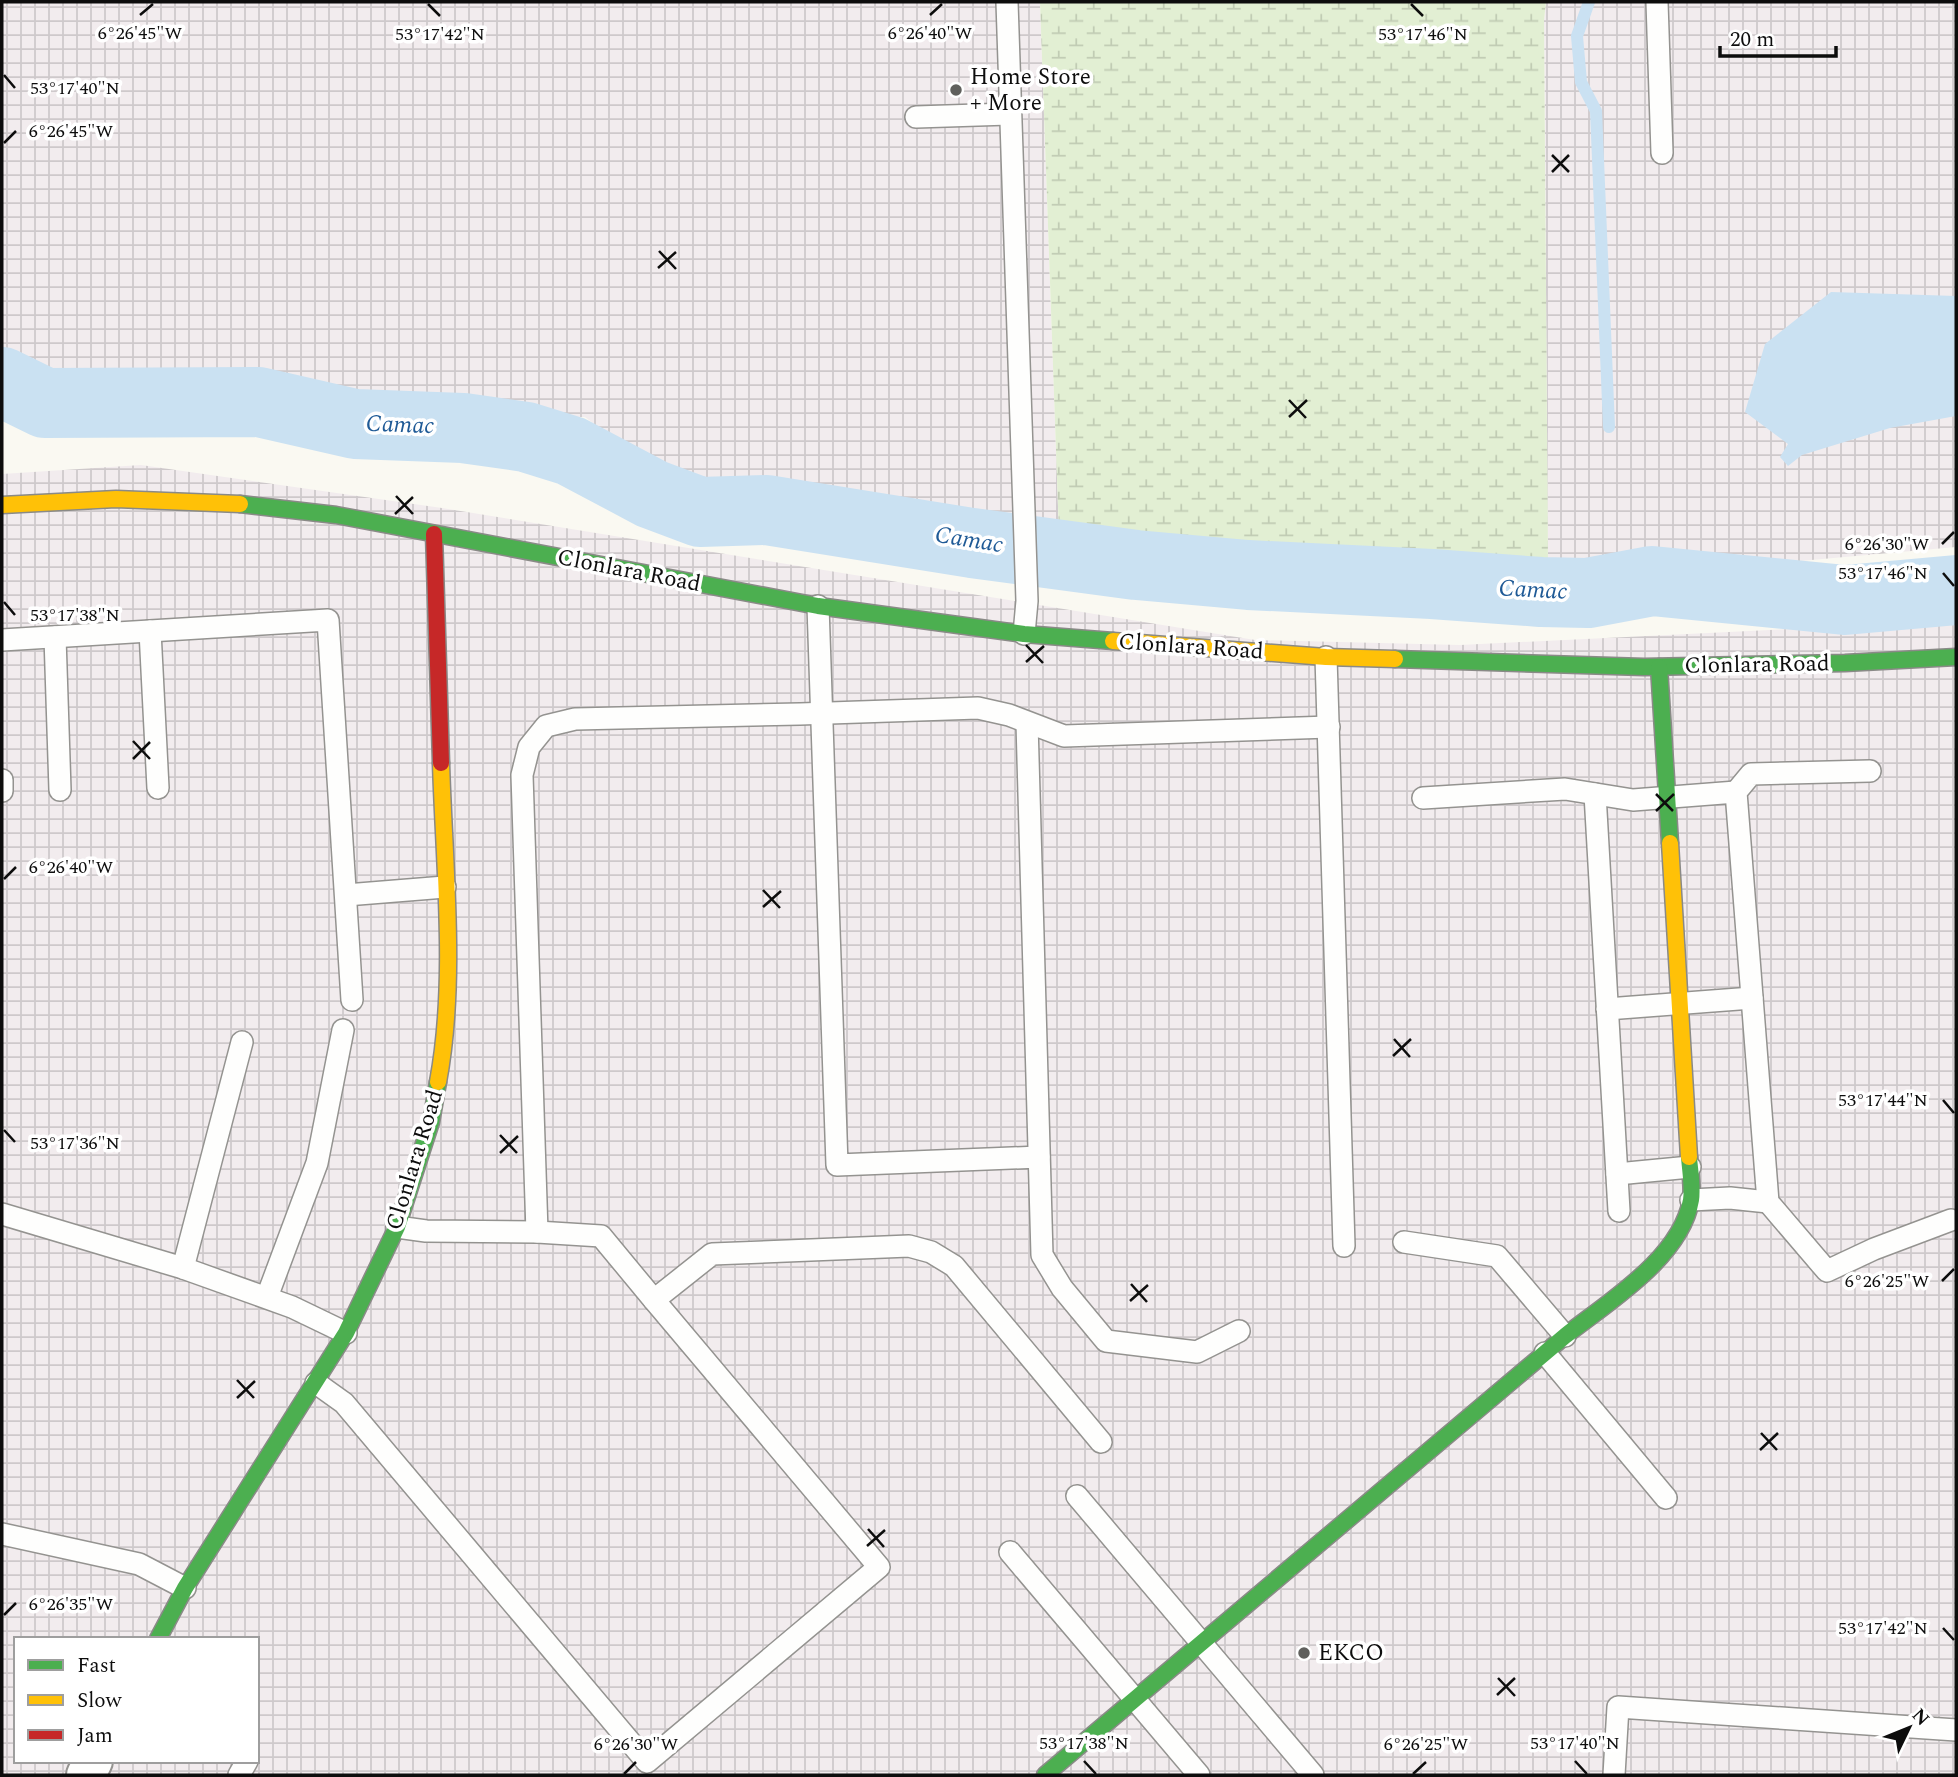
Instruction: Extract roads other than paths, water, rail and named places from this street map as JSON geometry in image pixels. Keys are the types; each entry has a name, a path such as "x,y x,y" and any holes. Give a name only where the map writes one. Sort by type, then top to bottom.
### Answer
{"street":[{"name":"Clonlara Road","path":"2,506 116,499 253,505 337,515 818,606 1024,634 1326,657 1659,667 1845,663 1956,657"},
{"name":"Clonlara Road","path":"159,1637 185,1588 346,1333 397,1227 431,1122 444,1051 449,977 433,534"},
{"path":"1045,1775 1565,1336 1652,1266 1682,1228 1690,1200 1689,1167 1659,667"}],"lane":[{"path":"1007,2 1027,581 1024,634"},
{"path":"1657,2 1662,153"},
{"path":"916,117 1009,114"},
{"path":"818,606 837,1165 1039,1157"},
{"path":"2,640 328,620 352,1000"},
{"path":"150,631 158,788"},
{"path":"55,637 60,790"},
{"path":"1326,657 1344,1246"},
{"path":"537,1231 522,775 529,747 546,726 575,719 978,708 1064,736 1329,727"},
{"path":"1027,723 1042,1255 1062,1288 1106,1342 1197,1352 1239,1331"},
{"path":"1870,771 1751,774 1736,792 1768,1202 1827,1271 1874,1249 1951,1220"},
{"path":"2,780 2,791"},
{"path":"1423,798 1565,789 1633,800 1736,792"},
{"path":"1595,794 1619,1211"},
{"path":"346,895 446,887"},
{"path":"1607,1009 1752,998"},
{"path":"267,1297 317,1163 344,1030"},
{"path":"183,1268 242,1042"},
{"path":"1617,1174 1689,1167"},
{"path":"1690,1200 1730,1198 1768,1202"},
{"path":"2,1214 183,1268 267,1297 346,1333"},
{"path":"316,1383 344,1403 648,1762 879,1567 601,1236 537,1231 426,1231 397,1227"},
{"path":"1404,1242 1497,1256 1565,1336"},
{"path":"654,1300 712,1254 909,1247 931,1252 954,1266 1101,1441"},
{"path":"1545,1353 1666,1498"},
{"path":"1077,1496 1313,1775"},
{"path":"2,1534 139,1564 185,1588"},
{"path":"1010,1552 1199,1775"},
{"path":"1614,1775 1618,1707 1956,1730"}],"water":[{"path":"1831,292 1956,296 1956,416 1890,428 1802,455 1788,466 1780,457 1788,444 1745,412 1765,344"}],"waterway":[{"path":"1589,2 1577,36 1581,82 1596,111 1609,427"},
{"name":"Camac","path":"2,382 45,403 259,402 355,424 463,428 526,437 571,451 652,494 700,512 767,510 972,543 1136,565 1248,575 1541,592 1588,593 1652,581 1845,600 1956,590"}],"place":[{"name":"Home Store + More","path":"956,90"},
{"name":"EKCO","path":"1304,1653"}]}
